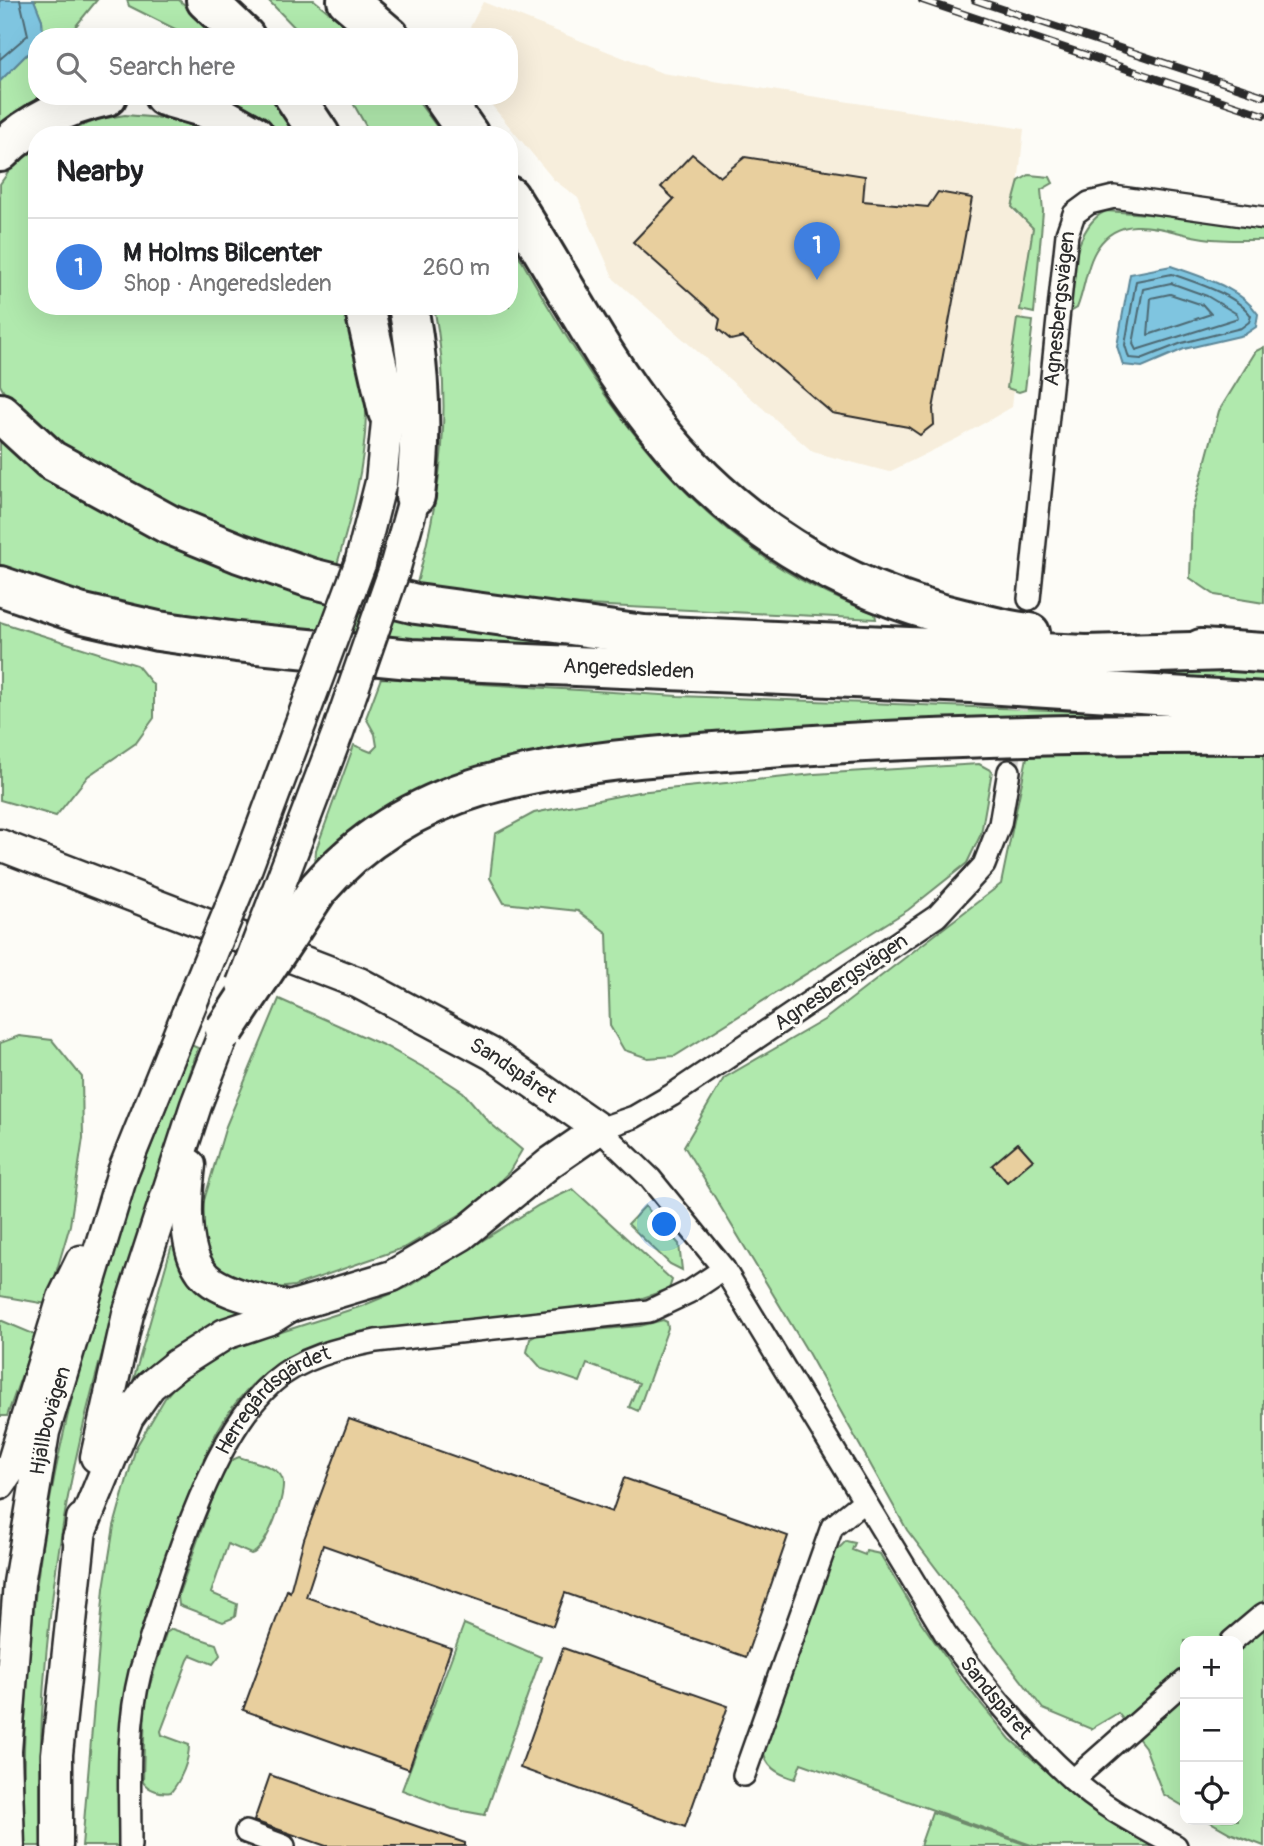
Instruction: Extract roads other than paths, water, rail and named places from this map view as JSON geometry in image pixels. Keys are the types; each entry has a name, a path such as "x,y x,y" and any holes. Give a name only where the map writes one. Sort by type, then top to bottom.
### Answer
{"highway":[{"path":"206,0 236,28"},
{"path":"241,0 267,28"},
{"path":"347,0 380,28"},
{"path":"32,126 76,105"},
{"path":"196,105 238,126"},
{"path":"300,105 314,126"},
{"path":"328,105 341,126"},
{"path":"448,105 463,126"},
{"path":"0,152 28,129"},
{"path":"518,211 581,317 654,424 675,449 737,510 811,561 849,581 902,602 1019,632 1246,652"},
{"path":"366,315 388,412"},
{"path":"383,315 388,348 388,412"},
{"path":"409,315 420,397 419,459 415,496"},
{"path":"0,413 51,460 168,524 311,578 416,604 644,635 1086,655 1246,652"},
{"name":"Angeredsleden","path":"0,586 79,613 147,629 237,642 411,659 970,683 1264,702"},
{"path":"225,1030 318,889 337,867 375,835 406,818 483,786 555,771 668,756 869,740 1264,734"}],"main road":[{"name":"Hjällbovägen","path":"9,1846 6,1751 19,1583 44,1432 123,1172 246,870 360,564 381,482 388,412"},
{"path":"57,1846 57,1754 78,1538 128,1314 196,1105 338,732 394,571 415,496"},
{"name":"Sandspåret","path":"0,845 359,983 492,1054 599,1129"},
{"path":"196,1105 186,1201 191,1248 210,1281 236,1293 289,1307"},
{"path":"78,1538 115,1445 150,1386 225,1334 270,1319 289,1307 392,1276 462,1235 551,1162 599,1129"},
{"path":"0,1484 11,1468 63,1298 123,1172"}],"street":[{"name":"Agnesbergsvägen","path":"1030,599 1060,295 1067,234 1074,214 1088,203 1114,197 1264,218"},
{"name":"Agnesbergsvägen","path":"599,1129 634,1117 672,1095 937,916 984,865 1000,824 1009,771"},
{"name":"Sandspåret","path":"599,1129 650,1178 724,1269 945,1633 987,1689 1073,1780 1108,1807 1176,1846"},
{"name":"Herregårdsgärdet","path":"130,1846 131,1737 134,1699 140,1673 212,1473 241,1418 274,1381 315,1357 376,1340 649,1311 691,1292 724,1269"},
{"path":"744,1774 832,1527 863,1501"},
{"path":"1238,1636 1264,1614"},
{"path":"1073,1780 1180,1685"},
{"path":"246,1832 284,1846"}],"water":[{"path":"0,0 34,0 42,28 28,28 28,54 0,81"},
{"path":"1171,266 1219,284 1241,297 1258,314 1256,327 1244,335 1184,349 1142,367 1123,365 1117,346 1130,274"}],"tunnel":[{"path":"1009,771 1020,677"}],"railway":[{"path":"922,0 1264,115"},
{"path":"975,0 1264,96"}],"place":[{"name":"M Holms Bilcenter","path":"817,280"}]}
